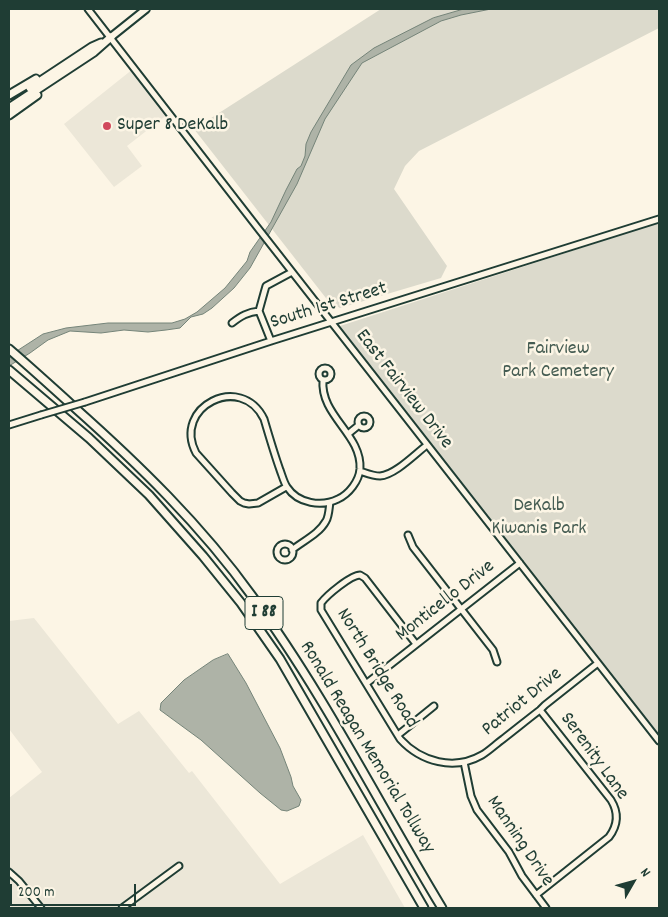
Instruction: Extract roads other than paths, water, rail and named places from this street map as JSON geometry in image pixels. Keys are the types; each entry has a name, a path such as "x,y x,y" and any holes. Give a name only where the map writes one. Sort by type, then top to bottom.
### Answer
{"highway":[{"path":"9,115 92,47 111,37"},
{"path":"9,94 75,62"},
{"path":"9,102 75,62"},
{"path":"9,108 75,62"},
{"name":"Ronald Reagan Memorial Tollway","path":"9,348 121,449 180,509 233,571 263,612 320,699 442,908"},
{"name":"Ronald Reagan Memorial Tollway","path":"11,373 89,438 143,489 203,556 240,603 280,659 424,908"}],"main road":[{"path":"111,37 146,9"}],"street":[{"name":"East Fairview Drive","path":"88,9 659,741"},
{"name":"South 1st Street","path":"9,426 659,219"},
{"path":"271,341 259,311 266,286 292,272"},
{"path":"232,323 245,314 259,311"},
{"path":"286,487 258,503 244,503 232,493 196,452 191,435 192,427 196,416 209,402 217,398 232,396 243,398 259,410 264,419 286,487 306,501 321,504 330,502 342,497 350,490 360,471 358,451 330,409 322,389 323,380"},
{"path":"348,434 359,425"},
{"path":"360,471 377,476 387,474 398,468 427,445"},
{"path":"292,550 316,532 325,522 330,502"},
{"path":"408,535 413,547 493,650 497,662"},
{"name":"Monticello Drive","path":"367,683 520,563"},
{"name":"North Bridge Road","path":"416,644 365,578 360,575 353,576 322,601 321,610 398,735 408,748 428,759 445,763 464,762"},
{"name":"Patriot Drive","path":"464,762 474,759 489,750 598,663"},
{"path":"398,735 434,706"},
{"name":"Serenity Lane","path":"536,895 609,837 616,823 616,811 611,800 540,710"},
{"name":"Manning Drive","path":"464,762 471,796 477,810 509,852 522,876 546,908"},
{"path":"122,908 179,866"},
{"path":"9,872 41,908"}],"place":[{"name":"Super 8 DeKalb","path":"107,126"}],"park label":[{"name":"Fairview Park Cemetery","path":"558,362"},
{"name":"DeKalb Kiwanis Park","path":"539,518"}]}
